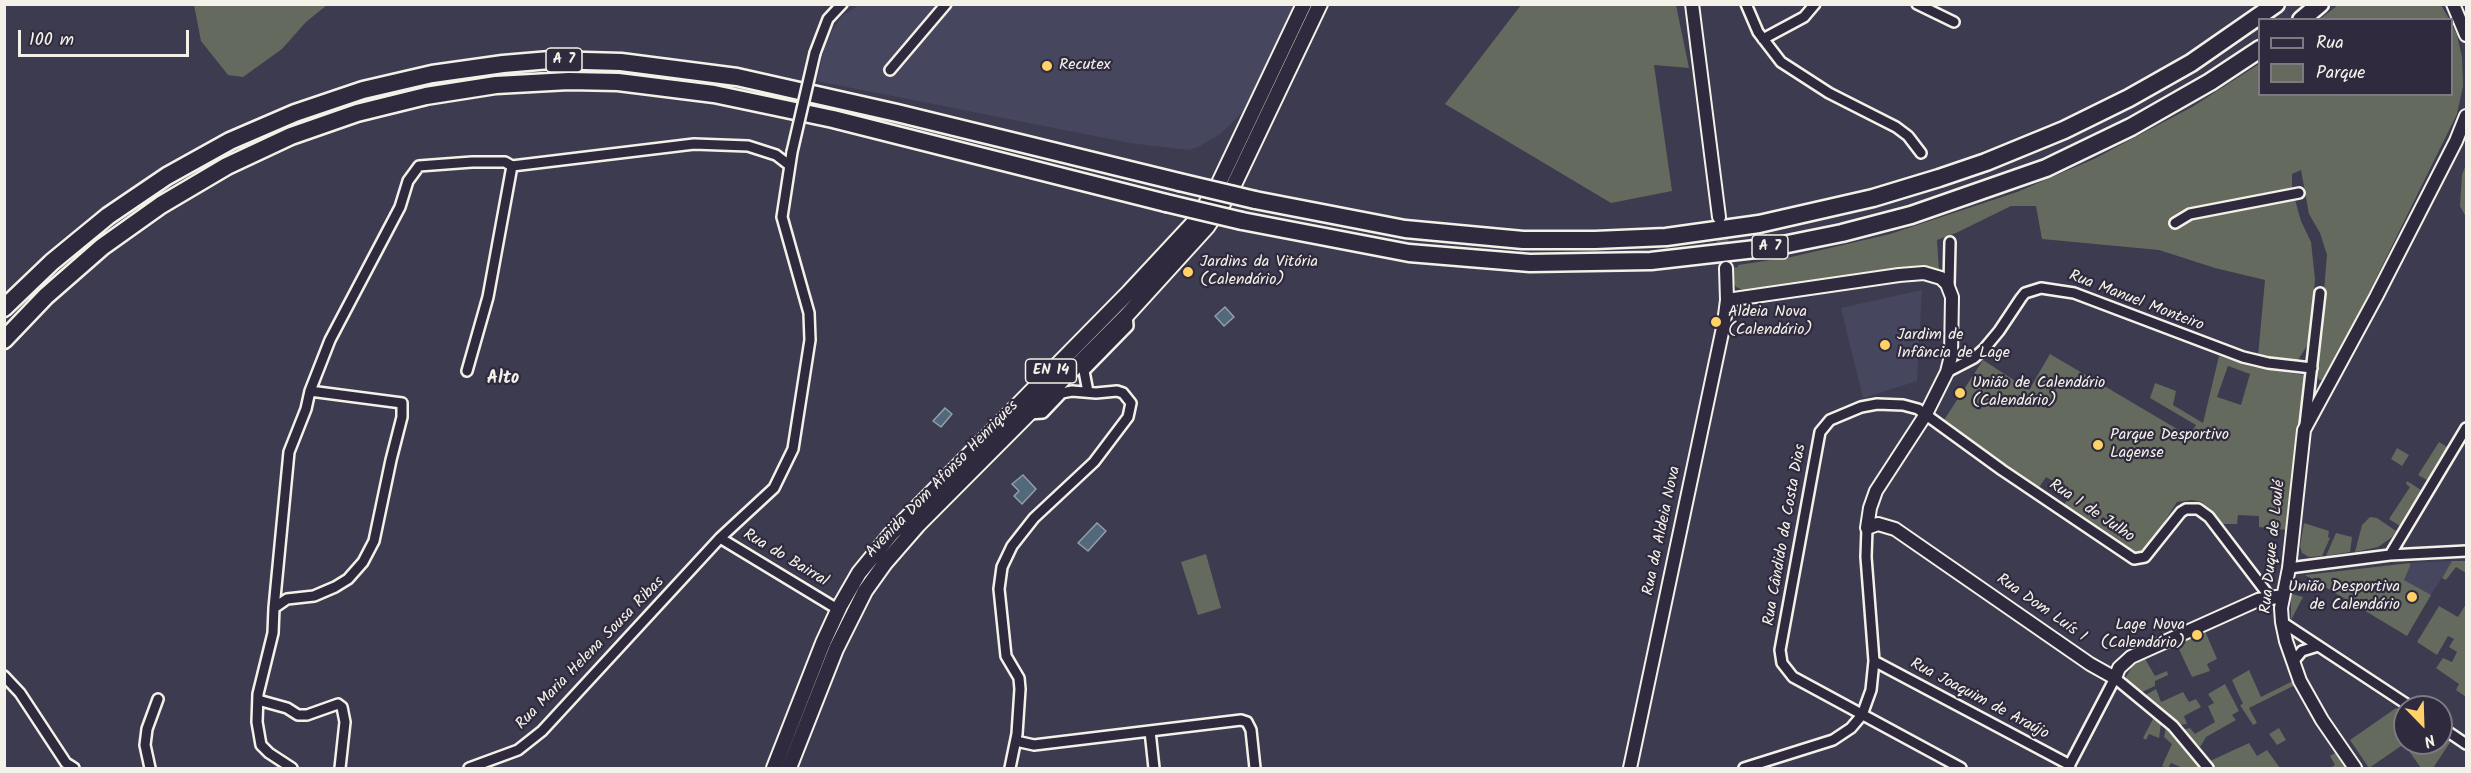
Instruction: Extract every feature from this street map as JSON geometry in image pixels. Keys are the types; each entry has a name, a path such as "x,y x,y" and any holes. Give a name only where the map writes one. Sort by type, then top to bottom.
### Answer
{"highway":[{"name":"A 7","path":"4,308 52,262 108,216 167,176 230,141 284,117 351,93 432,74 491,65 550,60 598,61 645,64 714,73 874,107 1255,200 1413,230 1523,240 1603,240 1666,237 1759,224 1863,201 1986,162 2064,130 2167,77 2220,45 2276,4"},
{"path":"2303,18 2320,4"},
{"name":"A 7","path":"4,340 46,296 102,247 161,205 227,166 291,136 357,113 426,96 496,85 569,81 618,82 714,94 833,119 1242,221 1409,253 1530,263 1652,261 1773,247 1900,218 1956,201 2046,168 2142,121 2210,82 2258,50"}],"main road":[{"name":"Avenida Dom Afonso Henriques","path":"774,768 823,643 840,606 860,573 891,534 1129,292 1196,220 1219,183 1304,4"},
{"name":"Avenida Dom Afonso Henriques","path":"789,768 836,649 865,591 885,563 918,525 1127,315 1207,227 1231,191 1320,4"}],"street":[{"name":"Rua Maria Helena Sousa Ribas","path":"469,768 518,750 542,732 720,538 774,488 793,449 810,340 809,313 782,217 789,165 815,53 828,19 842,4"},
{"path":"890,70 946,4"},
{"path":"1692,4 1719,217"},
{"path":"1746,4 1762,39 1789,69 1896,128 1908,136 1921,153"},
{"path":"1762,39 1804,17 1815,4"},
{"path":"1917,4 1954,22"},
{"path":"2453,4 2466,35"},
{"path":"2304,430 2456,141 2466,116"},
{"path":"292,768 269,753 261,744 257,722 258,700 273,633 289,453 330,340 400,207 408,181 419,166 505,162 512,166 694,144 748,146 776,155 789,165"},
{"path":"467,371 488,297 512,166"},
{"path":"2175,223 2190,214 2299,193"},
{"path":"1744,768 1828,742 1851,728 1862,715 1871,690 1874,661 1866,558 1870,508 1876,491 1926,414 1947,372 1951,356 1950,242"},
{"name":"Rua da Aldeia Nova","path":"1630,768 1724,323 1727,300 1725,268"},
{"path":"1727,300 1924,273 1941,278 1949,286"},
{"name":"Rua Manuel Monteiro","path":"1947,372 1974,358 1999,331 2020,298 2025,293 2041,288 2074,293 2243,357 2268,363 2312,368"},
{"name":"Rua Duque de Loulé","path":"2320,292 2289,568 2283,596 2282,622 2293,662 2309,699 2355,768"},
{"path":"1088,392 1084,371 1128,326 1127,315"},
{"path":"2310,383 2319,388 2329,386"},
{"path":"274,608 286,599 314,596 335,587 348,579 363,562 374,542 402,417 402,403 310,391"},
{"path":"1010,768 1016,741 1020,689 1018,678 1006,656 1000,600 1000,578 1007,556 1018,537 1034,518 1094,462 1128,417 1131,403 1123,393 1116,391 1072,391 1062,393 1043,413 1029,414"},
{"name":"Rua Cândido da Costa Dias","path":"1926,414 1911,407 1877,404 1861,407 1830,420 1820,432 1780,655 1784,668 1793,677 1961,768"},
{"name":"Rua 1 de Julho","path":"1926,414 2002,470 2134,559 2145,557 2181,512 2186,509 2198,509 2209,517 2270,597"},
{"path":"2390,555 2466,428"},
{"name":"Rua Dom Luís I","path":"1867,528 1878,525 1895,529 2090,664 2115,678 2167,720 2206,768"},
{"name":"Rua do Bairral","path":"720,538 834,607"},
{"path":"2289,568 2390,555 2466,551"},
{"path":"2069,767 2119,668 2131,657 2270,597 2283,596"},
{"path":"2282,622 2393,695"},
{"path":"2293,662 2302,651 2318,646"},
{"name":"Rua Joaquim de Araújo","path":"1874,661 2069,767"},
{"path":"4,676 20,693 66,763 74,768"},
{"path":"150,768 145,745 158,699"},
{"path":"258,700 287,708 298,715 307,715 338,704 342,707 345,722 340,768"},
{"path":"1016,741 1034,745 1241,720 1247,722 1251,730 1255,768"},
{"path":"1150,731 1154,768"},
{"path":"2453,735 2466,744"}],"shaded area":[{"path":"859,5 1307,5 1262,87 1246,109 1219,135 1189,150 1130,143 817,81 823,53 833,29 842,16"},
{"name":"Jardim de Infância de Lage","path":"1922,290 1917,381 1863,398 1841,308"},
{"path":"1225,307 1234,317 1224,326 1215,316"},
{"path":"945,408 952,414 941,427 933,421"},
{"path":"1023,475 1036,489 1022,504 1014,496 1019,491 1012,484"},
{"path":"1097,523 1106,531 1088,551 1078,543"},
{"path":"2452,561 2431,595 2403,580 2410,563"}],"green space":[{"path":"194,4 327,5 306,22 282,49 243,77 228,75 201,41"},
{"path":"1521,5 1676,5 1689,68 1654,65 1672,191 1611,203 1445,104"},
{"path":"2338,5 2441,5 2448,18 2321,18"},
{"path":"2453,27 2457,35 2462,57 2463,86 2457,114 2326,380 2319,380 2317,373 2327,255 2320,233 2309,214 2301,170 2292,174 2292,189 2301,221 2311,242 2315,279 2310,341 2298,360 2283,362 2258,356 2265,280 2215,268 2159,250 2042,239 2036,206 2011,206 1937,240 1939,271 1911,268 1745,291 1736,287 1733,282 1731,268 1738,267 1738,265 1791,257 1890,234 2017,192 2094,159 2192,107 2258,65 2258,96 2453,96"},
{"path":"2466,164 2466,217 2460,206 2462,175"},
{"path":"2050,354 2189,436 2196,425 2150,398 2155,383 2176,391 2173,405 2203,423 2219,356 2253,367 2303,375 2306,380 2287,530 2259,527 2259,516 2238,515 2237,524 2220,524 2202,502 2192,500 2177,502 2146,550 2139,554 2131,551 2064,505 2072,492 2046,477 2038,489 1944,420 1983,360 2029,390","holes":["2228,366 2250,374 2241,405 2217,397"]},
{"path":"2439,442 2447,447 2427,480 2418,475"},
{"path":"2397,448 2409,455 2402,466 2391,459"},
{"path":"2407,481 2421,490 2400,526 2389,519 2410,487 2406,484"},
{"path":"2370,517 2377,518 2396,531 2391,538 2378,547 2355,552 2362,525"},
{"path":"2304,523 2329,531 2328,537 2330,538 2322,556 2309,557 2302,553 2300,546"},
{"path":"2336,533 2352,537 2350,552 2326,556"},
{"path":"1206,554 1221,608 1198,615 1181,562"},
{"path":"2452,561 2466,561 2466,573 2456,567 2446,580 2442,578"},
{"path":"2410,563 2404,580 2431,595 2407,636 2305,575"},
{"path":"2291,594 2303,597 2291,620"},
{"path":"2466,604 2466,697 2456,690 2459,684 2436,668 2443,658 2452,662 2457,652 2449,647 2454,639 2448,636 2437,655 2417,642 2439,606 2458,617"},
{"path":"2205,631 2217,659 2207,664 2210,671 2192,677 2176,643"},
{"path":"2144,657 2155,676 2167,671 2168,675 2155,681 2155,686 2140,693 2127,683 2126,677 2132,667"},
{"path":"2249,670 2261,697 2293,681 2295,685 2249,708 2257,723 2253,725 2240,705 2243,704 2232,680"},
{"path":"2225,684 2239,711 2232,715 2236,720 2206,737 2200,747 2183,730 2190,728 2195,734 2215,722 2208,706 2214,703 2208,694"},
{"path":"2156,689 2161,702 2183,692 2189,702 2196,699 2201,707 2184,716 2187,724 2179,725 2144,696"},
{"path":"2393,710 2393,752 2369,768 2350,740"},
{"path":"2154,717 2161,724 2159,738 2149,734 2146,740 2143,738"},
{"path":"2166,728 2181,742 2199,766 2198,768 2183,768 2171,763 2168,768 2162,766 2172,744 2164,737"},
{"path":"2279,728 2286,740 2277,745 2269,734"},
{"path":"2249,743 2257,756 2267,750 2280,768 2216,768 2210,761"},
{"path":"2337,752 2348,768 2330,768 2335,765 2330,756"},
{"path":"2412,755 2442,755 2433,768 2421,768"}],"tunnel":[{"path":"1720,221 1726,268"}],"place":[{"name":"Recutex","path":"1047,66"},
{"name":"Jardins da Vitória (Calendário)","path":"1188,272"},
{"name":"Aldeia Nova (Calendário)","path":"1716,322"},
{"name":"Jardim de Infância de Lage","path":"1885,345"},
{"name":"União de Calendário (Calendário)","path":"1960,393"},
{"name":"Parque Desportivo Lagense","path":"2098,445"},
{"name":"União Desportiva de Calendário","path":"2412,597"},
{"name":"Lage Nova (Calendário)","path":"2197,635"}],"district":[{"name":"Alto","path":"503,380"}]}
